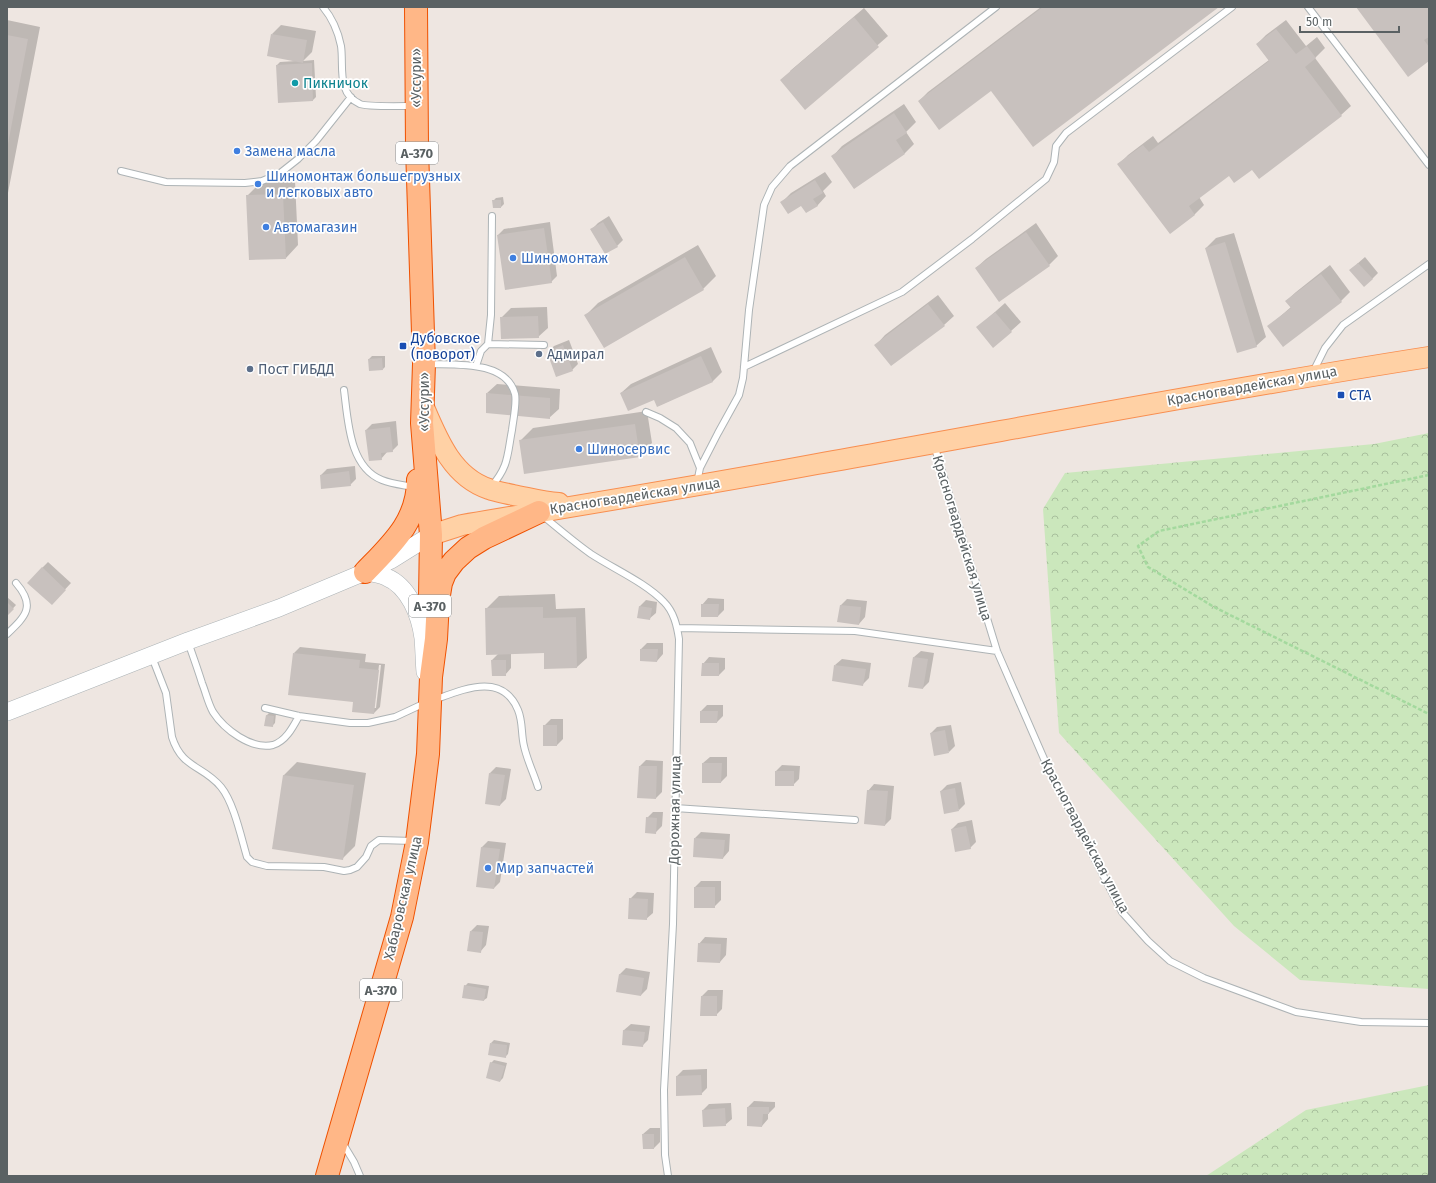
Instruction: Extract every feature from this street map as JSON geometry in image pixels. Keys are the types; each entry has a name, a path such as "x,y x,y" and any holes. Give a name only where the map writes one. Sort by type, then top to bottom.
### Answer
{"highway":[{"name":"«Уссури»","path":"416,7 416,106 424,364 423,414 431,535 431,677"},
{"path":"366,572 388,549 408,522 414,508 418,488 423,414"},
{"path":"431,677 436,640 438,601 441,583 445,573 454,561 468,548 539,512"},
{"name":"Хабаровская улица","path":"339,1136 402,918 417,842 428,754 431,677"},
{"name":"А-370","path":"327,1176 339,1136"}],"main road":[{"name":"Красногвардейская улица","path":"431,535 462,525 585,504 698,477 934,443 1311,375 1429,357"},
{"path":"423,414 450,459 458,469 471,480 488,489 544,502 585,504"}],"street":[{"path":"7,712 188,641 280,608 391,560 431,535"},
{"path":"366,572 388,577 399,586 409,598 419,619 423,638 426,684 430,701"}],"lane":[{"path":"324,7 330,15 336,29 341,47 343,83 351,97 361,104 416,106"},
{"path":"698,477 718,432 739,395 744,367 749,310 764,205 772,186 790,166 996,7"},
{"path":"744,367 902,292 972,239 1046,179 1054,162 1056,146 1066,133 1232,7"},
{"path":"1308,7 1429,165"},
{"path":"121,171 166,182 245,183 262,181 279,174 298,159 316,142 351,97"},
{"path":"488,344 491,315 492,216"},
{"path":"1311,375 1325,348 1343,325 1429,264"},
{"path":"476,366 481,350 488,344 544,345"},
{"path":"424,364 476,366 495,371 503,376 515,394 514,416 506,462 499,477 488,489"},
{"path":"344,390 350,433 354,447 363,464 370,473 382,480 418,488"},
{"path":"646,412 660,418 676,428 690,444 698,477"},
{"name":"Красногвардейская улица","path":"934,443 997,652 1048,768 1122,912 1148,941 1170,961 1204,978 1296,1012 1361,1022 1429,1023"},
{"name":"Дорожная улица","path":"539,512 590,553 649,590 665,603 674,618 677,628 679,639 673,924 664,1090 665,1155 668,1176"},
{"path":"7,634 24,616 27,607 24,593 16,583"},
{"path":"677,628 855,631 997,652"},
{"path":"188,641 213,712 230,732 255,744 274,744 291,732 299,716"},
{"path":"152,656 166,693 174,744 186,761 215,781 222,788 233,810 247,857 252,862 267,866 324,867 344,871 357,867 366,857 371,846 379,840 417,842"},
{"path":"265,708 299,716 350,723 368,723 395,717 430,701 469,688 483,685 498,688 509,697 517,709 522,726 524,746 538,787"},
{"path":"675,808 855,820"},
{"path":"339,1136 360,1176"}],"path":[{"path":"1429,475 1158,531 1138,546 1148,567 1214,607 1429,714"}],"green space":[{"path":"1429,433 1429,989 1300,980 1234,926 1059,733 1043,509 1065,473 1374,444"},
{"path":"1429,1085 1429,1176 1206,1176 1306,1110"}],"building":[{"path":"1043,7 1219,7 1033,147 991,91 939,130 918,101"},
{"path":"1356,7 1429,7 1429,37 1424,40 1429,47 1429,61 1408,77"},
{"path":"854,17 879,47 805,110 780,80"},
{"path":"1276,29 1296,54 1307,46 1316,58 1305,67 1342,116 1259,179 1252,170 1234,183 1229,176 1189,206 1195,215 1170,234 1117,164 1143,145 1149,152 1269,61 1256,44"},
{"path":"271,34 307,40 303,63 267,56"},
{"path":"7,35 28,39 8,144 7,144"},
{"name":"Пикничок","path":"312,63 313,101 278,103 276,65"},
{"path":"894,113 907,133 896,140 905,154 854,189 831,156"},
{"path":"815,180 823,193 813,199 818,206 806,213 801,206 788,214 780,202"},
{"name":"Автомагазин","path":"283,194 286,259 249,260 246,195"},
{"path":"492,200 501,200 501,208 493,208"},
{"path":"603,222 618,247 605,254 590,229"},
{"path":"544,228 552,283 505,290 497,235"},
{"path":"1026,232 1050,266 999,302 975,268"},
{"path":"1225,242 1257,347 1237,353 1205,248"},
{"path":"685,257 704,290 604,348 584,315"},
{"path":"1358,263 1373,279 1364,287 1349,270"},
{"path":"1321,274 1342,302 1283,347 1267,326 1291,308 1285,301"},
{"path":"928,304 945,326 891,366 874,345"},
{"path":"995,312 1012,332 993,348 976,327"},
{"path":"538,316 539,338 501,339 500,317"},
{"path":"563,345 573,371 556,377 547,352"},
{"path":"701,356 713,382 657,407 654,400 628,411 620,393"},
{"path":"382,358 383,370 369,371 368,359"},
{"path":"486,393 550,398 550,419 486,413"},
{"name":"Шиносервис","path":"635,424 640,457 524,474 519,440"},
{"path":"390,427 393,452 381,453 382,460 369,461 365,430"},
{"path":"349,471 351,486 321,489 320,475"},
{"path":"42,567 66,590 52,605 27,583"},
{"path":"7,602 14,609 7,616"},
{"path":"701,604 719,604 718,617 701,617"},
{"path":"840,605 861,607 859,625 837,622"},
{"path":"639,606 652,608 650,620 637,618"},
{"path":"543,607 543,618 576,617 577,668 544,669 544,653 486,655 485,608"},
{"path":"640,649 658,649 657,662 640,661"},
{"path":"293,653 360,660 359,668 379,670 374,714 352,712 353,702 288,695"},
{"path":"913,657 928,659 923,689 908,687"},
{"path":"491,660 506,660 506,676 492,676"},
{"path":"702,663 719,663 719,676 701,676"},
{"path":"834,665 866,669 863,686 832,681"},
{"path":"700,711 718,711 717,723 700,723"},
{"path":"266,715 274,716 273,727 264,726"},
{"path":"543,725 557,725 557,746 543,746"},
{"path":"945,730 949,753 934,756 930,733"},
{"path":"702,763 722,763 721,783 702,783"},
{"path":"639,766 657,766 656,799 637,798"},
{"path":"775,771 794,771 794,786 775,786"},
{"path":"489,773 505,775 500,806 485,804"},
{"path":"283,775 354,785 343,860 272,849"},
{"path":"955,788 959,811 944,814 940,791"},
{"path":"867,790 888,791 885,826 864,824"},
{"path":"646,817 657,818 656,834 645,833"},
{"path":"966,826 971,849 955,852 951,829"},
{"path":"694,838 725,840 723,859 693,857"},
{"name":"Мир запчастей","path":"481,847 500,849 494,889 476,887"},
{"path":"694,887 715,887 715,908 694,908"},
{"path":"629,898 648,899 647,920 628,919"},
{"path":"470,931 483,932 481,953 467,951"},
{"path":"698,943 721,944 720,963 697,962"},
{"path":"619,974 644,978 641,996 616,992"},
{"path":"464,985 486,989 484,1001 462,998"},
{"path":"701,996 717,996 717,1016 700,1016"},
{"path":"623,1030 645,1032 643,1047 622,1045"},
{"path":"490,1043 507,1045 506,1058 488,1055"},
{"path":"490,1062 505,1066 500,1082 486,1078"},
{"path":"701,1075 702,1095 676,1096 676,1076"},
{"path":"747,1107 769,1107 769,1114 763,1114 762,1127 747,1126"},
{"path":"725,1108 726,1126 703,1127 702,1110"},
{"path":"642,1134 654,1134 654,1149 643,1149"}],"place":[{"name":"Пикничок","path":"295,83"},
{"name":"Замена масла","path":"237,151"},
{"name":"Шиномонтаж большегрузных и легковых авто","path":"258,184"},
{"name":"Автомагазин","path":"266,227"},
{"name":"Шиномонтаж","path":"513,258"},
{"name":"Дубовское (поворот)","path":"403,346"},
{"name":"Адмирал","path":"539,354"},
{"name":"Пост ГИБДД","path":"250,369"},
{"name":"СТА","path":"1341,395"},
{"name":"Шиносервис","path":"579,449"},
{"name":"Мир запчастей","path":"488,868"}]}
